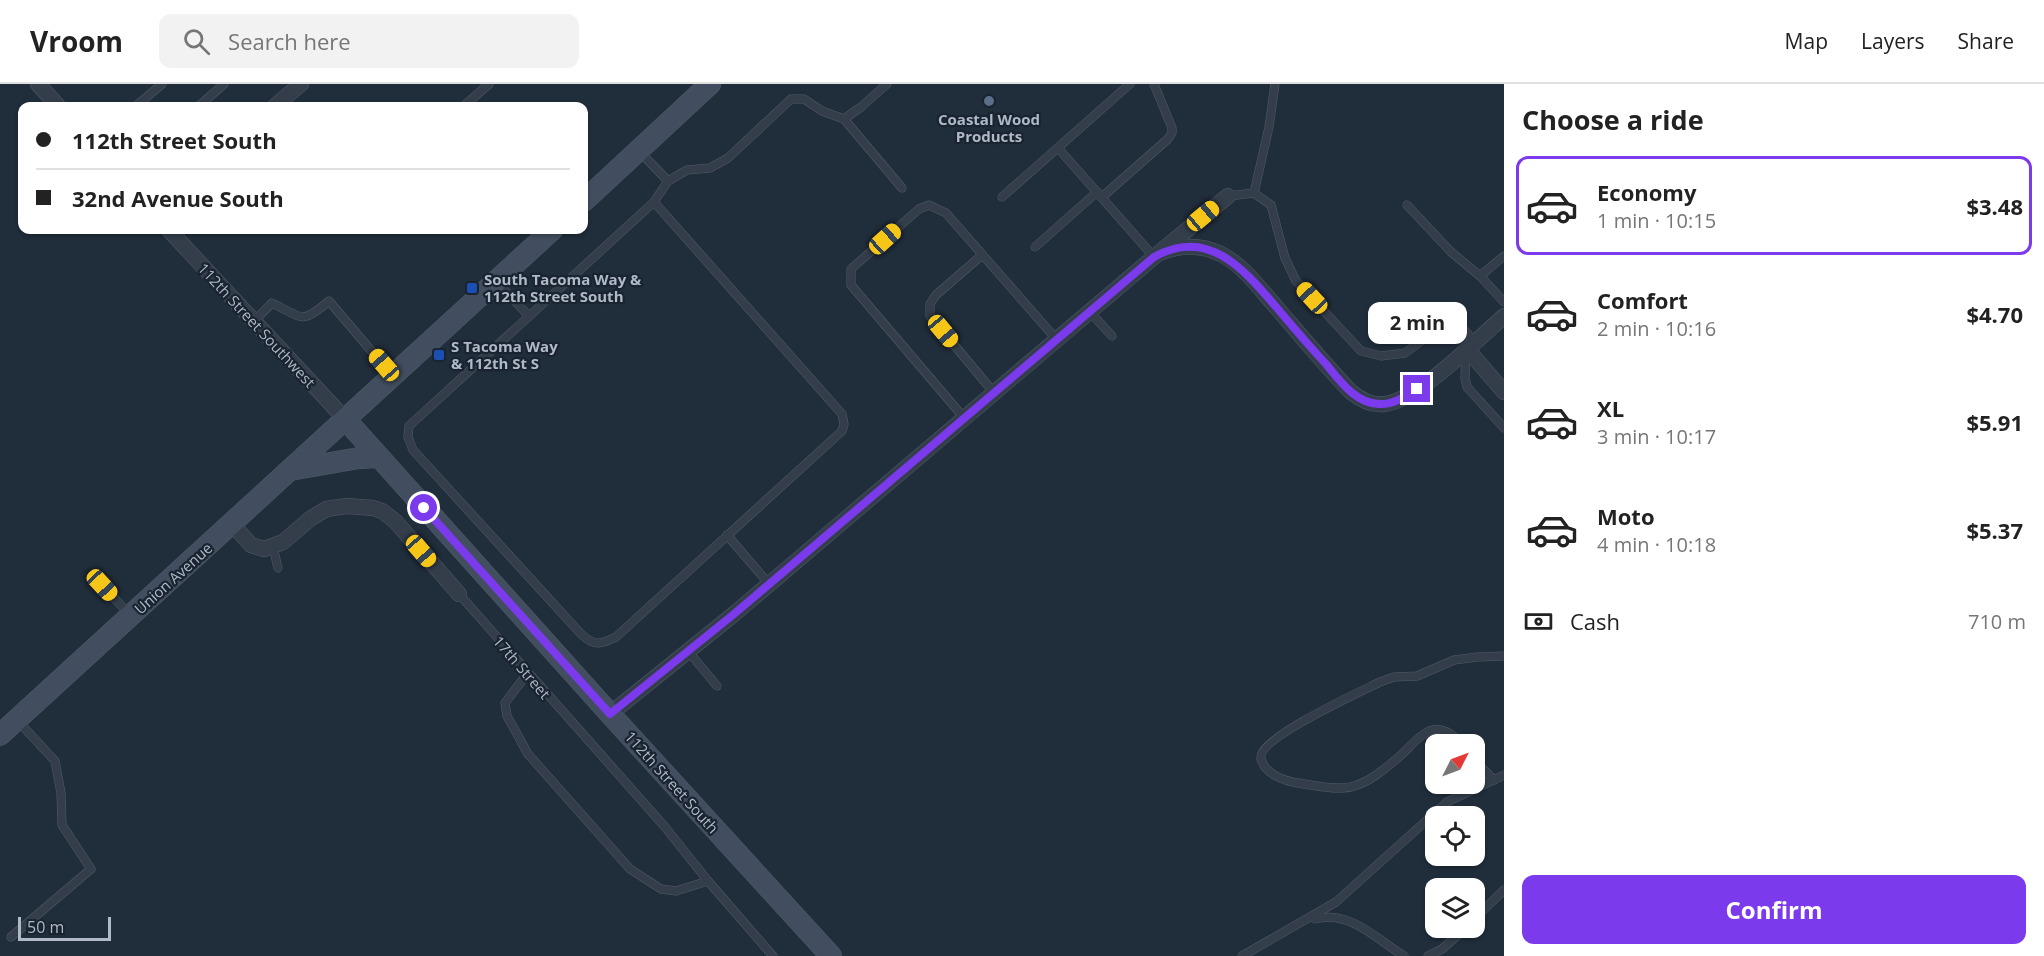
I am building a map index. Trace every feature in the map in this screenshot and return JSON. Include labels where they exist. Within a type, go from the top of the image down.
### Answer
[{"type":"street","points":[[38,84],[54,102]]},
{"type":"street","points":[[280,102],[301,84]]},
{"type":"street","points":[[588,197],[710,84]]},
{"type":"street","points":[[610,714],[769,584],[1228,196]]},
{"type":"street","name":"112th Street Southwest","points":[[173,234],[346,420]]},
{"type":"street","name":"Union Avenue","points":[[0,735],[548,234]]},
{"type":"street","points":[[1154,257],[1173,249],[1192,247],[1213,251],[1227,258],[1252,279],[1351,392],[1369,403],[1383,404],[1395,401],[1417,389],[1504,316]]},
{"type":"street","points":[[1471,345],[1504,392]]},
{"type":"street","name":"112th Street South","points":[[346,420],[831,956]]},
{"type":"street","points":[[289,470],[359,458],[379,457]]},
{"type":"street","name":"17th Street","points":[[273,547],[322,511],[347,506],[373,508],[382,511],[395,522],[459,594]]},
{"type":"street","points":[[232,524],[256,548],[273,547]]},
{"type":"lane","points":[[141,102],[162,84]]},
{"type":"lane","points":[[204,102],[224,84]]},
{"type":"lane","points":[[469,102],[489,84]]},
{"type":"lane","points":[[844,119],[887,84]]},
{"type":"lane","points":[[1002,197],[1130,84]]},
{"type":"lane","points":[[1035,247],[1168,140],[1172,128],[1154,84]]},
{"type":"lane","points":[[1254,193],[1269,127],[1275,84]]},
{"type":"lane","points":[[654,202],[842,414],[844,424],[842,432],[616,637],[602,644],[591,643],[413,450],[408,437],[409,426],[654,202],[668,182],[687,170],[710,168],[728,158],[791,99],[804,99],[822,111],[844,119],[902,188]]},
{"type":"lane","points":[[1058,148],[1154,257]]},
{"type":"lane","points":[[638,150],[668,182]]},
{"type":"lane","points":[[1228,196],[1254,193],[1271,205],[1285,258],[1296,281],[1361,351],[1381,356],[1405,353],[1450,319],[1458,323],[1471,345],[1465,378],[1467,387],[1504,428]]},
{"type":"lane","points":[[965,419],[851,285],[852,269],[919,209],[929,205],[946,213],[1058,340]]},
{"type":"lane","points":[[1407,205],[1451,252],[1480,276],[1504,302]]},
{"type":"lane","points":[[982,255],[936,295],[930,304],[930,316],[994,394]]},
{"type":"lane","points":[[1480,276],[1504,256]]},
{"type":"lane","points":[[496,281],[528,315]]},
{"type":"lane","points":[[254,321],[272,303],[301,317],[310,317],[329,301],[393,376]]},
{"type":"lane","points":[[1090,312],[1112,336]]},
{"type":"lane","points":[[727,535],[769,584]]},
{"type":"lane","points":[[273,547],[278,568]]},
{"type":"lane","points":[[102,585],[131,616]]},
{"type":"lane","name":"17th Street","points":[[459,594],[527,674],[665,827],[773,956]]},
{"type":"lane","points":[[688,651],[717,686]]},
{"type":"lane","points":[[1450,734],[1439,730],[1430,731],[1421,736],[1388,767],[1370,779],[1355,786],[1342,788],[1283,780],[1266,768],[1261,761],[1261,754],[1276,738],[1380,681],[1394,677],[1418,676],[1454,660],[1504,656]]},
{"type":"lane","points":[[527,674],[505,703],[507,716],[528,754],[630,869],[661,889],[676,891],[708,881]]},
{"type":"lane","points":[[11,937],[90,869],[62,825],[61,793],[55,761],[17,719]]},
{"type":"lane","points":[[1485,771],[1494,780]]},
{"type":"lane","points":[[1242,956],[1321,913],[1345,896],[1448,802],[1504,775]]},
{"type":"lane","points":[[1485,908],[1504,890]]},
{"type":"lane","points":[[1290,930],[1324,917],[1351,921],[1404,956]]},
{"type":"lane","points":[[1428,956],[1442,949],[1454,938]]},
{"type":"place","name":"Coastal Wood Products","points":[[989,101]]},
{"type":"place","name":"South Tacoma Way & 112th Street South","points":[[472,288]]},
{"type":"place","name":"S Tacoma Way & 112th St S","points":[[439,355]]},
{"type":"route","points":[[424,508],[610,714],[734,614],[1161,253],[1185,247],[1199,248],[1213,251],[1227,258],[1252,279],[1338,378],[1359,398],[1369,403],[1390,403],[1417,389]]}]
